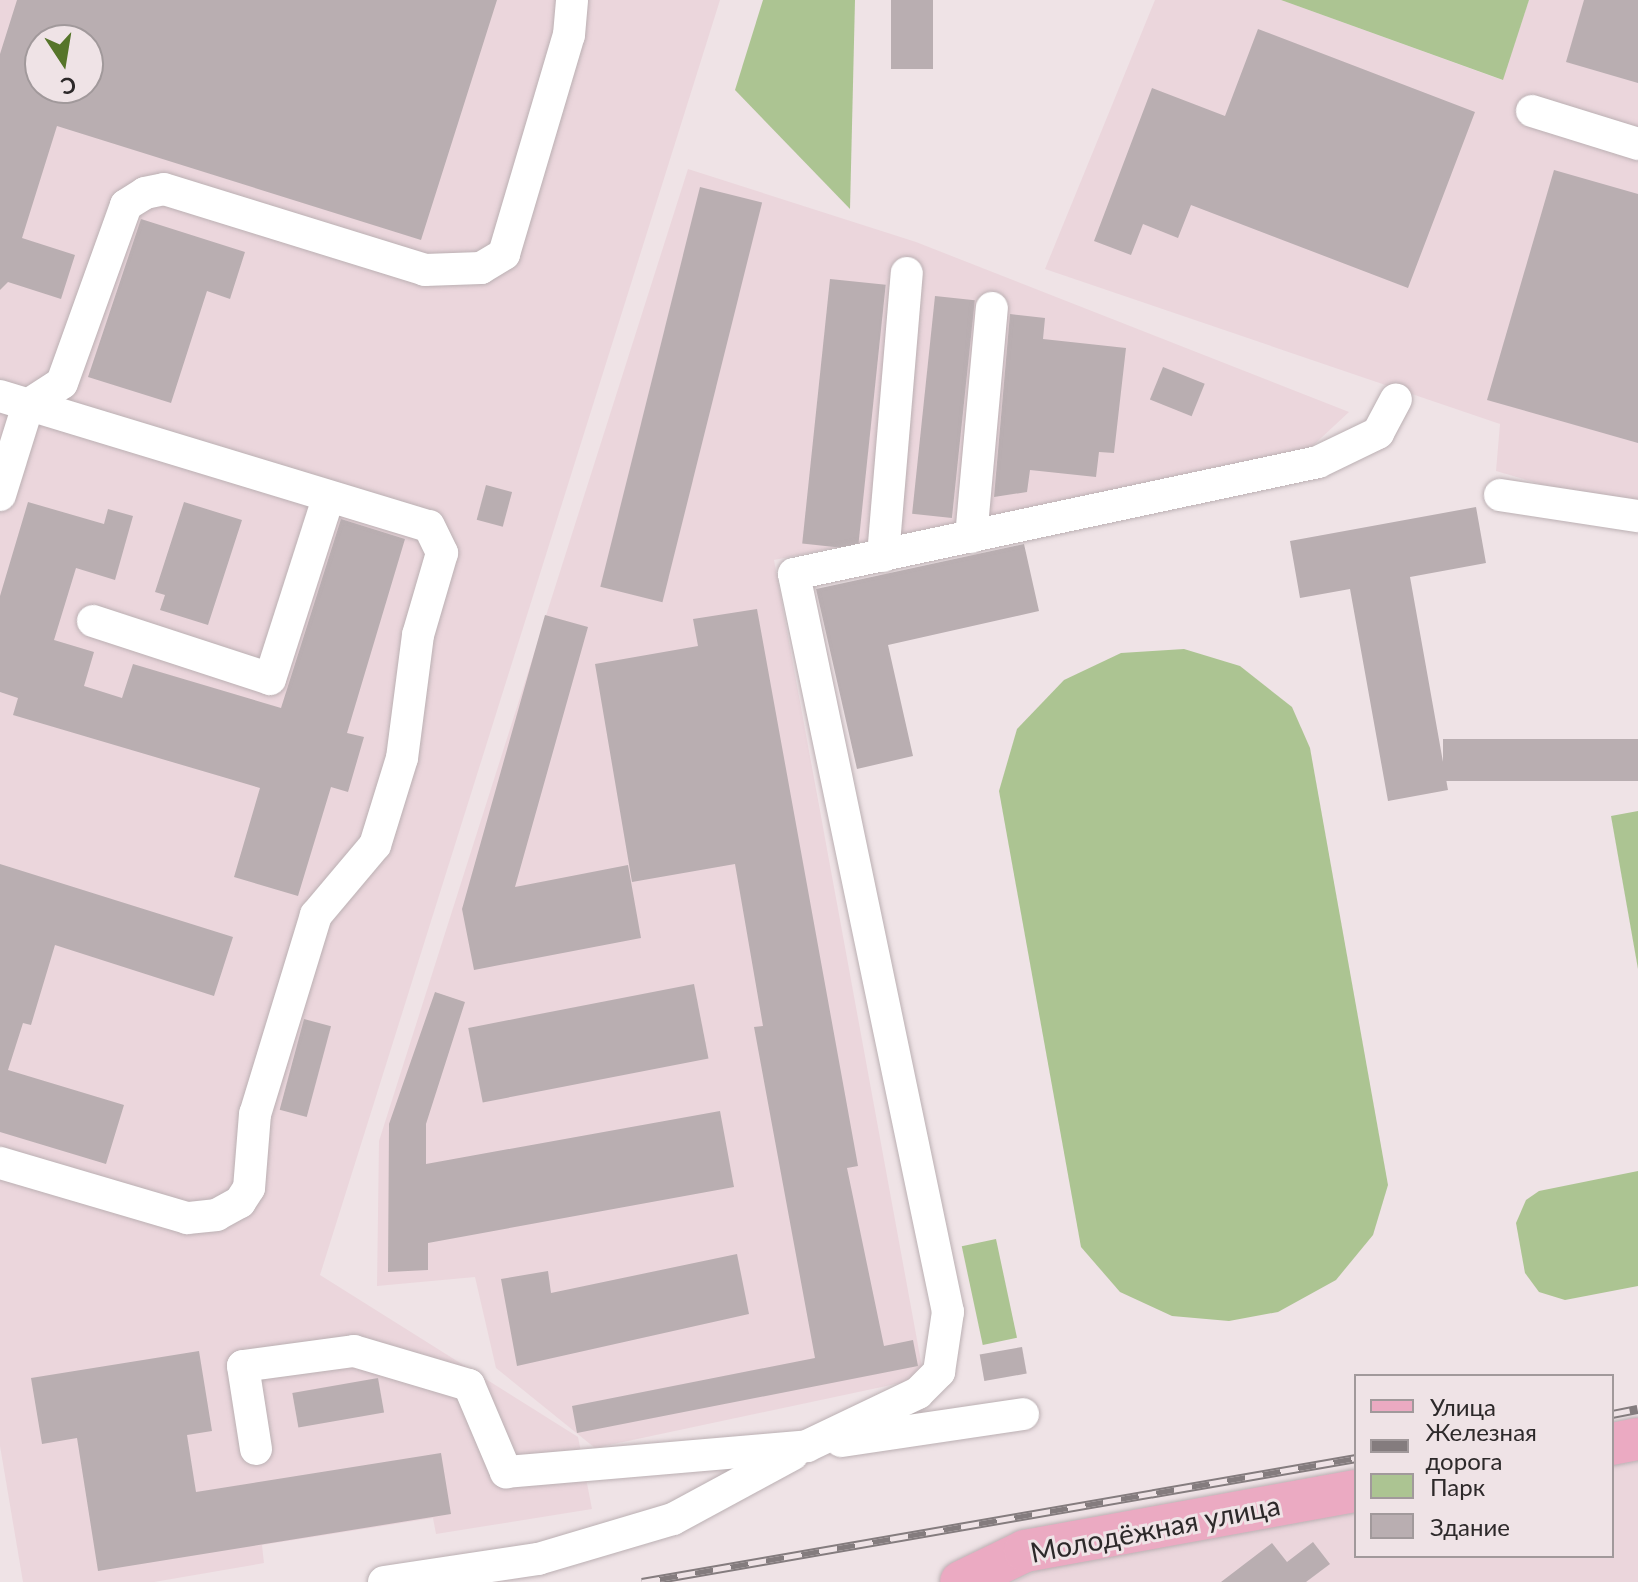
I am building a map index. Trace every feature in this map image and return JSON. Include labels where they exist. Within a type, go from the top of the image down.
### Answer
[{"type":"main road","points":[[1614,1444],[1638,1439]]},
{"type":"main road","name":"Молодёжная улица","points":[[961,1582],[1025,1551],[1354,1491]]},
{"type":"street","points":[[14,401],[67,373],[126,205],[145,193],[164,189],[425,270],[481,268],[504,254],[569,35],[572,0]]},
{"type":"street","points":[[1532,111],[1638,144]]},
{"type":"street","points":[[883,556],[907,273]]},
{"type":"street","points":[[971,537],[992,308]]},
{"type":"street","points":[[384,1582],[538,1559],[673,1519],[807,1446],[918,1393],[939,1372],[948,1345],[948,1312],[794,574],[1318,462],[1378,433],[1396,399]]},
{"type":"street","points":[[0,495],[14,401]]},
{"type":"street","points":[[0,1163],[124,1200],[202,1217],[240,1202],[249,1188],[255,1114],[293,979],[316,915],[375,845],[402,758],[418,635],[442,553],[439,537],[429,526],[14,401]]},
{"type":"street","points":[[1500,495],[1638,516]]},
{"type":"street","points":[[93,621],[270,679],[328,498]]},
{"type":"street","points":[[256,1449],[243,1366],[354,1351],[469,1385],[506,1472],[807,1446],[1023,1414]]},
{"type":"shaded area","points":[[0,0],[720,0],[320,1275],[578,1437],[592,1509],[436,1534],[433,1518],[262,1545],[264,1563],[154,1582],[23,1582],[0,1446]]},
{"type":"shaded area","points":[[1155,0],[1281,0],[1502,80],[1529,0],[1638,0],[1638,513],[1496,471],[1500,424],[1045,269]]},
{"type":"shaded area","points":[[688,169],[916,242],[1349,412],[1306,452],[774,560],[924,1378],[595,1448],[496,1368],[475,1277],[377,1286],[379,1141]]},
{"type":"shaded area","points":[[1638,1459],[1638,1582],[1014,1582],[1042,1568],[1354,1512],[1354,1558],[1614,1558],[1614,1464]]},
{"type":"green space","points":[[763,0],[855,0],[850,209],[735,90]]},
{"type":"green space","points":[[1281,0],[1529,0],[1503,80]]},
{"type":"green space","points":[[1184,649],[1240,666],[1292,707],[1310,748],[1388,1185],[1373,1235],[1336,1280],[1278,1312],[1229,1321],[1172,1316],[1120,1292],[1081,1247],[999,791],[1017,729],[1064,680],[1121,653]]},
{"type":"green space","points":[[1638,811],[1638,969],[1611,816]]},
{"type":"green space","points":[[1638,1171],[1638,1286],[1565,1300],[1539,1292],[1525,1273],[1516,1223],[1526,1200],[1539,1191]]},
{"type":"green space","points":[[996,1239],[1017,1338],[983,1345],[962,1246]]},
{"type":"building","points":[[17,0],[497,0],[421,240],[57,126],[22,238],[75,255],[61,299],[8,282],[0,290],[0,54]]},
{"type":"building","points":[[891,0],[933,0],[933,69],[891,69]]},
{"type":"building","points":[[1584,0],[1638,0],[1638,83],[1566,62]]},
{"type":"building","points":[[1258,29],[1475,112],[1408,288],[1191,205],[1178,238],[1143,224],[1131,255],[1094,241],[1152,88],[1225,116]]},
{"type":"building","points":[[1554,170],[1638,194],[1638,443],[1487,400]]},
{"type":"building","points":[[700,187],[762,202],[662,602],[600,587]]},
{"type":"building","points":[[141,219],[245,252],[230,299],[207,291],[171,403],[88,377]]},
{"type":"building","points":[[830,279],[886,285],[858,549],[802,544]]},
{"type":"building","points":[[935,296],[975,300],[952,518],[912,514]]},
{"type":"building","points":[[1010,314],[1045,318],[1043,339],[1126,348],[1114,453],[1099,452],[1096,477],[1030,470],[1027,492],[994,497]]},
{"type":"building","points":[[1163,367],[1205,384],[1192,416],[1150,399]]},
{"type":"building","points":[[486,485],[512,492],[503,527],[477,520]]},
{"type":"building","points":[[28,502],[104,524],[108,509],[133,516],[115,580],[76,568],[54,640],[94,652],[84,686],[122,698],[133,664],[281,708],[341,519],[405,539],[347,733],[364,737],[348,792],[331,787],[298,896],[234,877],[260,788],[13,715],[18,698],[0,692],[0,596]]},
{"type":"building","points":[[184,502],[242,520],[208,625],[160,610],[165,595],[155,592]]},
{"type":"building","points":[[1476,507],[1486,563],[1410,577],[1448,790],[1388,801],[1350,589],[1300,598],[1290,541]]},
{"type":"building","points":[[1024,544],[1039,611],[888,645],[913,756],[857,769],[816,589]]},
{"type":"building","points":[[757,609],[858,1166],[847,1168],[884,1346],[913,1340],[918,1366],[577,1433],[572,1406],[815,1358],[754,1027],[763,1026],[735,864],[632,882],[595,664],[698,646],[693,619]]},
{"type":"building","points":[[545,615],[588,627],[515,887],[628,865],[641,938],[474,970],[462,909]]},
{"type":"building","points":[[1443,739],[1638,739],[1638,781],[1443,781]]},
{"type":"building","points":[[0,864],[233,937],[214,996],[55,945],[31,1025],[23,1023],[8,1070],[124,1105],[106,1164],[0,1132]]},
{"type":"building","points":[[694,984],[709,1059],[483,1102],[468,1028]]},
{"type":"building","points":[[435,992],[465,1002],[426,1124],[426,1164],[720,1111],[734,1187],[428,1243],[428,1270],[388,1272],[389,1124]]},
{"type":"building","points":[[304,1019],[331,1026],[307,1117],[280,1110]]},
{"type":"building","points":[[737,1254],[749,1314],[517,1366],[501,1279],[548,1271],[551,1293]]},
{"type":"building","points":[[1022,1347],[1027,1374],[984,1381],[980,1354]]},
{"type":"building","points":[[199,1351],[212,1431],[187,1435],[196,1492],[441,1453],[451,1514],[98,1571],[77,1438],[42,1444],[31,1378]]},
{"type":"building","points":[[378,1378],[384,1412],[298,1428],[292,1393]]},
{"type":"building","points":[[1313,1542],[1330,1564],[1306,1582],[1221,1582],[1272,1543],[1287,1562]]},
{"type":"railway","points":[[1614,1414],[1638,1409]]},
{"type":"railway","points":[[642,1582],[1354,1458]]}]
